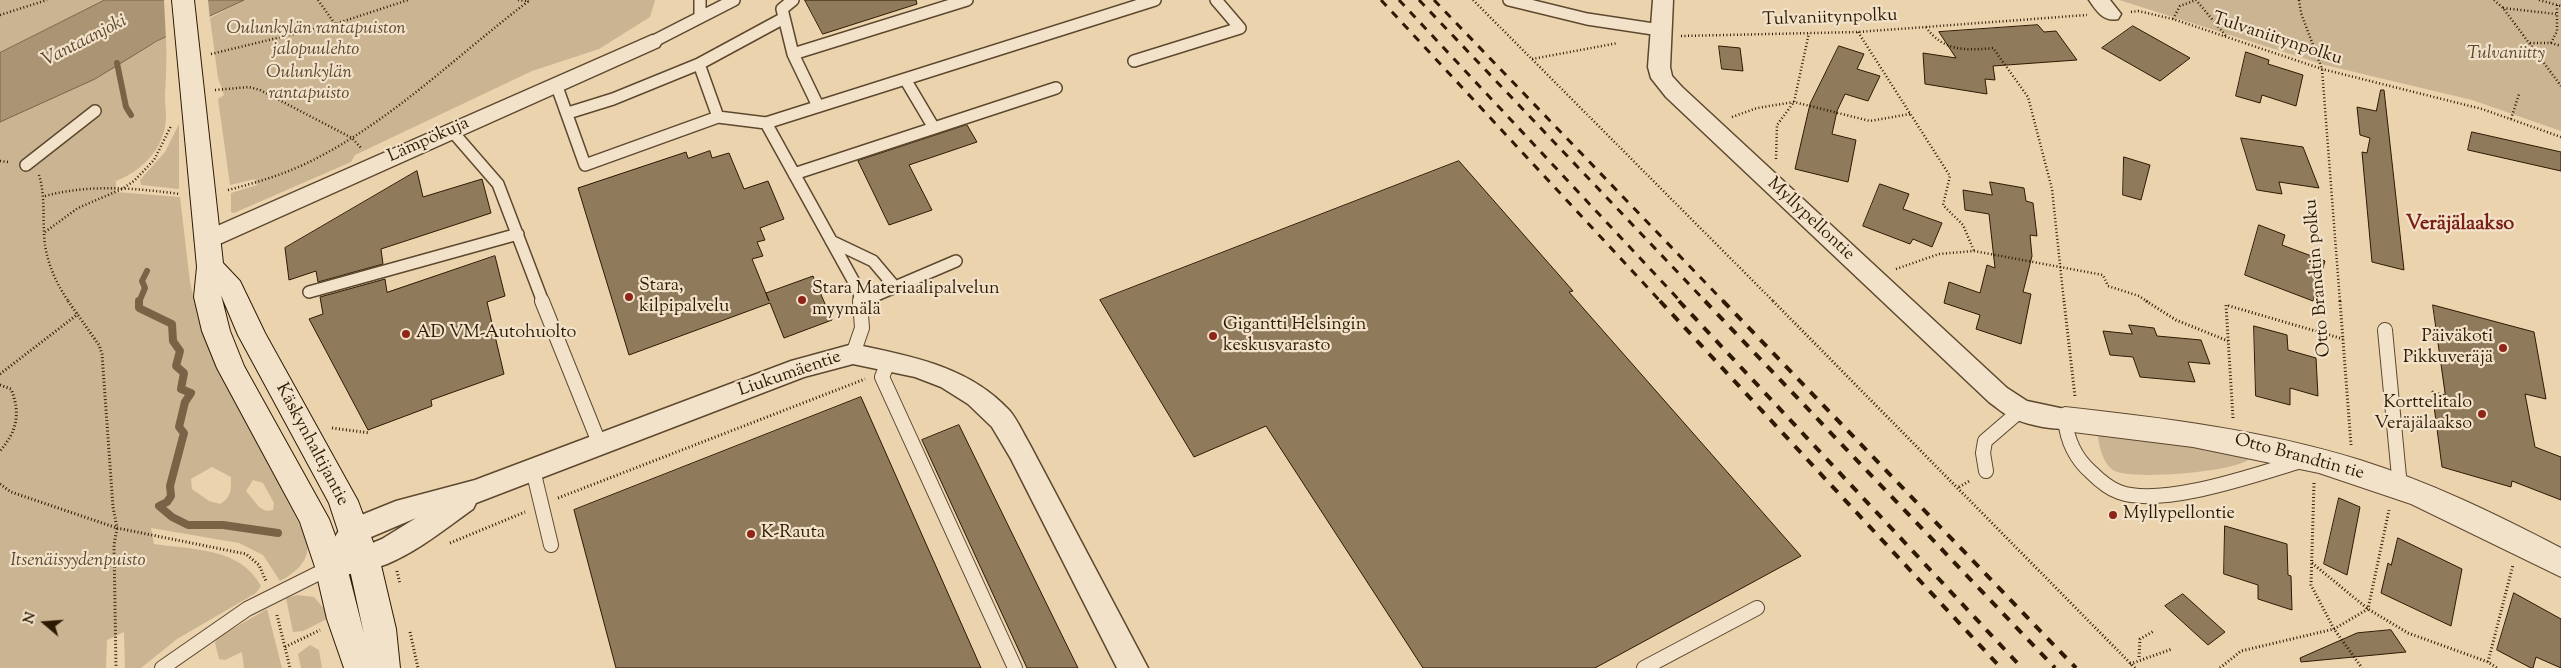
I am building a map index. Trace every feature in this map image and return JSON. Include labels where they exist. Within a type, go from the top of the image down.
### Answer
[{"type":"main road","name":"Käskynhaltijantie","points":[[183,0],[196,51],[208,254],[207,297],[216,331],[231,368],[314,519],[331,567],[343,619],[360,668]]},
{"type":"main road","name":"Käskynhaltijantie","points":[[208,254],[231,288],[252,335],[343,501],[364,561],[380,629],[384,668]]},
{"type":"main road","name":"Otto Brandtin tie","points":[[2070,411],[2195,434],[2312,470],[2354,471],[2395,496],[2500,532],[2561,564]]},
{"type":"street","name":"Myllypellontie","points":[[1663,0],[1659,67],[1662,78],[1674,92],[1985,383],[2010,405],[2021,410]]},
{"type":"street","name":"Lämpökuja","points":[[208,254],[374,165],[652,42]]},
{"type":"street","name":"Liukumäentie","points":[[354,531],[406,509],[477,491],[800,368],[853,354],[888,360],[950,380],[977,397],[1001,419],[1020,451],[1133,668]]},
{"type":"street","name":"Otto Brandtin tie","points":[[2021,410],[2070,411]]},
{"type":"street","name":"Liukumäentie","points":[[331,567],[364,561],[393,548],[477,491]]},
{"type":"street","points":[[331,567],[354,531]]},
{"type":"lane","points":[[700,0],[700,16]]},
{"type":"lane","points":[[652,42],[734,0]]},
{"type":"lane","points":[[793,0],[782,9],[784,18],[794,54],[818,106]]},
{"type":"lane","points":[[794,54],[967,0]]},
{"type":"lane","points":[[556,84],[568,113],[585,165],[718,117],[766,123],[1155,0]]},
{"type":"lane","points":[[1134,61],[1240,28],[1216,0]]},
{"type":"lane","points":[[1509,0],[1660,34]]},
{"type":"lane","points":[[568,113],[613,99],[699,64],[784,18]]},
{"type":"lane","points":[[699,64],[718,117]]},
{"type":"lane","points":[[906,78],[934,128]]},
{"type":"lane","points":[[794,174],[1056,88]]},
{"type":"lane","points":[[26,165],[95,111]]},
{"type":"lane","points":[[766,123],[859,291],[862,328],[853,354]]},
{"type":"lane","points":[[452,131],[498,184],[553,329],[594,424],[600,445]]},
{"type":"lane","points":[[308,292],[371,273],[400,268],[518,234]]},
{"type":"lane","points":[[831,241],[873,261],[895,287]]},
{"type":"lane","points":[[860,302],[956,261]]},
{"type":"lane","points":[[2385,330],[2395,496]]},
{"type":"lane","points":[[888,360],[882,377],[1015,668]]},
{"type":"lane","points":[[1986,471],[1983,453],[1985,441],[2021,410]]},
{"type":"lane","points":[[2070,411],[2071,446],[2083,466],[2109,487],[2133,496],[2149,497],[2312,470]]},
{"type":"lane","points":[[533,470],[551,545]]},
{"type":"lane","points":[[162,668],[240,614],[331,567]]},
{"type":"lane","points":[[1644,668],[1757,608]]},
{"type":"path","points":[[0,15],[47,0]]},
{"type":"path","points":[[318,0],[335,24]]},
{"type":"path","points":[[196,51],[335,24],[408,0]]},
{"type":"path","points":[[518,0],[530,0]]},
{"type":"path","points":[[228,190],[269,178],[315,159],[352,138],[394,108],[530,0]]},
{"type":"path","points":[[1473,0],[1959,487],[2135,668]]},
{"type":"path","points":[[2173,19],[2180,6],[2196,0],[2226,36]]},
{"type":"path","name":"Otto Brandtin polku","points":[[2299,0],[2301,13],[2322,69],[2354,471]]},
{"type":"path","points":[[2494,0],[2503,8],[2561,86]]},
{"type":"path","points":[[2539,0],[2559,6],[2556,14],[2557,31],[2552,43]]},
{"type":"path","name":"Tulvaniitynpolku","points":[[1532,59],[1660,34],[1858,32],[1926,27],[2105,7],[2138,11],[2173,19],[2322,69],[2460,103],[2561,137]]},
{"type":"path","points":[[2503,8],[2556,14]]},
{"type":"path","points":[[1926,27],[1932,39],[1947,47],[1981,50],[1992,48],[2028,97],[2052,189],[2060,267],[2070,411]]},
{"type":"path","points":[[1776,161],[1777,125],[1794,102],[1809,32]]},
{"type":"path","points":[[1858,32],[1950,176],[1944,205],[1964,225],[1974,251]]},
{"type":"path","points":[[2529,43],[2552,43],[2561,46]]},
{"type":"path","points":[[210,91],[249,87],[260,90],[352,138],[374,165]]},
{"type":"path","points":[[2510,119],[2519,94]]},
{"type":"path","points":[[1724,120],[1757,108],[1794,102],[1870,121],[1910,114]]},
{"type":"path","points":[[45,233],[60,219],[88,202],[125,187],[160,154],[166,145],[172,122]]},
{"type":"path","points":[[116,668],[114,545],[117,528],[112,507],[105,368],[99,345],[56,280],[49,263],[45,233],[44,196],[62,190],[90,187],[125,187],[180,194]]},
{"type":"path","points":[[1889,272],[1938,254],[1974,251],[2102,275],[2108,286],[2139,296],[2176,320],[2228,341]]},
{"type":"path","points":[[2233,421],[2226,305],[2343,339]]},
{"type":"path","points":[[0,374],[78,314]]},
{"type":"path","points":[[441,546],[864,379],[888,360]]},
{"type":"path","points":[[0,385],[11,389],[19,406],[16,426],[0,451]]},
{"type":"path","points":[[332,428],[370,433]]},
{"type":"path","points":[[2312,470],[2311,585],[2334,630],[2362,668]]},
{"type":"path","points":[[0,484],[12,492],[117,528],[224,548],[246,554],[259,565],[272,596],[290,668]]},
{"type":"path","points":[[2220,668],[2241,651],[2334,630],[2368,609],[2395,496]]},
{"type":"path","points":[[2488,662],[2514,561]]},
{"type":"path","points":[[2312,563],[2368,609],[2408,633],[2488,662],[2497,668]]},
{"type":"path","points":[[285,647],[327,627]]},
{"type":"path","points":[[2140,657],[2140,639],[2154,631]]},
{"type":"path","points":[[2130,664],[2140,657],[2155,656],[2164,649],[2172,649]]},
{"type":"green space","points":[[0,0],[105,0],[0,53]]},
{"type":"green space","name":"Oulunkylän rantapuisto","points":[[244,0],[655,0],[650,17],[599,49],[532,71],[355,155],[351,162],[234,213],[231,212],[231,193],[257,185],[255,179],[230,185],[218,99],[224,95],[218,78],[210,18]]},
{"type":"green space","name":"Tulvaniitty","points":[[2119,0],[2561,0],[2561,131],[2472,100],[2325,65]]},
{"type":"green space","name":"Itsenäisyydenpuisto","points":[[166,37],[165,129],[157,148],[143,165],[126,177],[116,181],[116,192],[180,197],[190,282],[198,317],[214,359],[306,537],[307,551],[298,569],[280,581],[263,555],[239,543],[151,528],[154,544],[199,550],[228,557],[252,573],[261,586],[256,593],[177,639],[141,668],[125,668],[124,632],[107,640],[106,668],[0,668],[0,122],[95,79],[105,71]],"holes":[[[212,467],[231,477],[229,496],[220,504],[209,501],[192,489],[191,479]],[[253,480],[263,483],[274,503],[273,510],[266,511],[259,507],[246,491]]]},
{"type":"green space","points":[[179,124],[179,189],[141,185],[140,180],[165,152]]},
{"type":"green space","points":[[2100,433],[2180,441],[2248,456],[2249,459],[2240,464],[2224,468],[2182,474],[2139,475],[2123,473],[2113,470],[2104,459],[2098,436]]},
{"type":"green space","points":[[297,595],[314,597],[331,617],[303,631],[293,632],[286,598]]},
{"type":"green space","points":[[267,609],[282,668],[244,668],[242,652],[225,660],[219,659],[215,643],[217,638]]},
{"type":"green space","points":[[310,645],[319,650],[322,668],[301,668],[298,654]]},
{"type":"water","name":"Vantaanjoki","points":[[105,0],[244,0],[157,41],[95,79],[0,122],[0,53]]},
{"type":"pier","points":[[164,0],[208,0],[210,20],[166,40]]},
{"type":"building","points":[[805,0],[916,0],[917,4],[823,34]]},
{"type":"building","points":[[2038,25],[2044,32],[2056,31],[2077,60],[1993,66],[1995,80],[1985,79],[1987,94],[1925,84],[1923,53],[1956,58],[1939,32]]},
{"type":"building","points":[[2133,26],[2190,58],[2160,81],[2102,48]]},
{"type":"building","points":[[1719,46],[1740,48],[1743,71],[1722,69]]},
{"type":"building","points":[[1839,46],[1864,54],[1857,69],[1880,76],[1868,101],[1845,94],[1837,111],[1832,134],[1856,140],[1848,182],[1795,169],[1810,104]]},
{"type":"building","points":[[2246,52],[2269,60],[2268,64],[2303,75],[2296,106],[2262,95],[2260,103],[2236,96]]},
{"type":"building","points":[[2381,90],[2384,90],[2404,270],[2372,262],[2362,152],[2367,153],[2370,138],[2360,135],[2357,107],[2376,111]]},
{"type":"building","points":[[967,125],[977,142],[909,165],[932,210],[889,225],[858,161]]},
{"type":"building","points":[[2472,132],[2561,152],[2561,171],[2468,150]]},
{"type":"building","points":[[2241,138],[2303,147],[2319,188],[2279,182],[2282,194],[2257,190]]},
{"type":"building","points":[[710,151],[712,158],[729,153],[744,189],[768,181],[784,219],[760,228],[765,240],[757,242],[763,256],[752,259],[769,301],[766,293],[813,276],[832,320],[784,338],[770,303],[629,355],[578,188],[686,152],[688,158]]},
{"type":"building","points":[[2124,157],[2150,165],[2141,200],[2123,195]]},
{"type":"building","points":[[1459,161],[1573,291],[1569,292],[1801,556],[1595,668],[1423,668],[1266,426],[1194,457],[1100,300]]},
{"type":"building","points":[[417,171],[423,197],[482,179],[491,213],[381,249],[383,264],[318,282],[316,271],[289,280],[285,248]]},
{"type":"building","points":[[1990,182],[2024,188],[2026,201],[2033,203],[2037,236],[2030,235],[2032,256],[2023,292],[2031,294],[2021,344],[1976,329],[1980,315],[1944,303],[1949,282],[1980,293],[1987,265],[1995,268],[1989,214],[1965,210],[1963,190],[1992,195]]},
{"type":"building","points":[[1880,184],[1909,194],[1903,209],[1942,223],[1932,247],[1913,239],[1910,244],[1863,226]]},
{"type":"building","points":[[2259,225],[2285,235],[2282,245],[2325,261],[2313,301],[2245,275]]},
{"type":"building","name":"AD VM-Autohuolto","points":[[495,256],[505,296],[487,302],[504,374],[431,400],[432,406],[368,430],[309,319],[323,314],[320,297],[385,279],[387,292]]},
{"type":"building","name":"Korttelitalo Veräjälaakso","points":[[2433,305],[2534,332],[2546,399],[2525,394],[2535,447],[2561,457],[2561,500],[2512,481],[2511,487],[2442,467],[2432,391],[2445,395]]},
{"type":"building","points":[[2129,325],[2154,328],[2157,336],[2201,340],[2210,364],[2188,362],[2195,382],[2140,377],[2133,357],[2110,355],[2103,331],[2132,334]]},
{"type":"building","points":[[2254,326],[2287,335],[2288,350],[2316,358],[2318,396],[2290,388],[2290,405],[2256,396]]},
{"type":"building","name":"K-Rauta","points":[[861,397],[981,668],[616,668],[574,510]]},
{"type":"building","points":[[959,425],[1078,668],[1027,668],[922,440]]},
{"type":"building","points":[[2339,498],[2360,507],[2347,575],[2324,564]]},
{"type":"building","points":[[2225,526],[2287,544],[2288,575],[2291,576],[2292,610],[2258,599],[2258,585],[2224,574]]},
{"type":"building","points":[[2398,538],[2462,569],[2451,626],[2381,593],[2388,563],[2391,565]]},
{"type":"building","points":[[2514,593],[2561,619],[2561,668],[2536,657],[2533,668],[2531,668],[2497,650]]},
{"type":"building","points":[[2183,594],[2225,632],[2208,645],[2165,606]]},
{"type":"building","points":[[2391,630],[2406,652],[2301,662],[2300,658],[2357,633]]},
{"type":"waterway","points":[[117,63],[126,107],[131,115]]},
{"type":"waterway","points":[[139,302],[145,288],[142,281],[147,271]]},
{"type":"waterway","points":[[139,302],[139,308],[172,324],[173,341],[180,351],[176,366],[184,373],[181,389],[191,393],[185,402],[179,427],[184,433],[170,486],[171,496],[167,502],[159,506],[172,517],[188,525],[223,525],[278,533]]},
{"type":"railway","points":[[1381,0],[1661,302]]},
{"type":"railway","points":[[1399,0],[1681,302]]},
{"type":"railway","points":[[1419,0],[1706,302]]},
{"type":"railway","points":[[1434,0],[1724,302]]},
{"type":"railway","points":[[1660,301],[2001,668]]},
{"type":"railway","points":[[1679,301],[2022,668]]},
{"type":"railway","points":[[1705,301],[2055,668]]},
{"type":"railway","points":[[1723,301],[2076,668]]},
{"type":"place","name":"Stara, kilpipalvelu","points":[[629,297]]},
{"type":"place","name":"Stara Materiaalipalvelun myymälä","points":[[802,300]]},
{"type":"place","name":"AD VM-Autohuolto","points":[[406,334]]},
{"type":"place","name":"Gigantti Helsingin keskusvarasto","points":[[1213,336]]},
{"type":"place","name":"Päiväkoti Pikkuveräjä","points":[[2503,348]]},
{"type":"place","name":"Korttelitalo Veräjälaakso","points":[[2482,414]]},
{"type":"place","name":"Myllypellontie","points":[[2113,515]]},
{"type":"place","name":"K-Rauta","points":[[751,534]]},
{"type":"district","name":"Veräjälaakso","points":[[2460,226]]},
{"type":"park label","name":"Oulunkylän rantapuiston jalopuulehto","points":[[316,40]]}]
